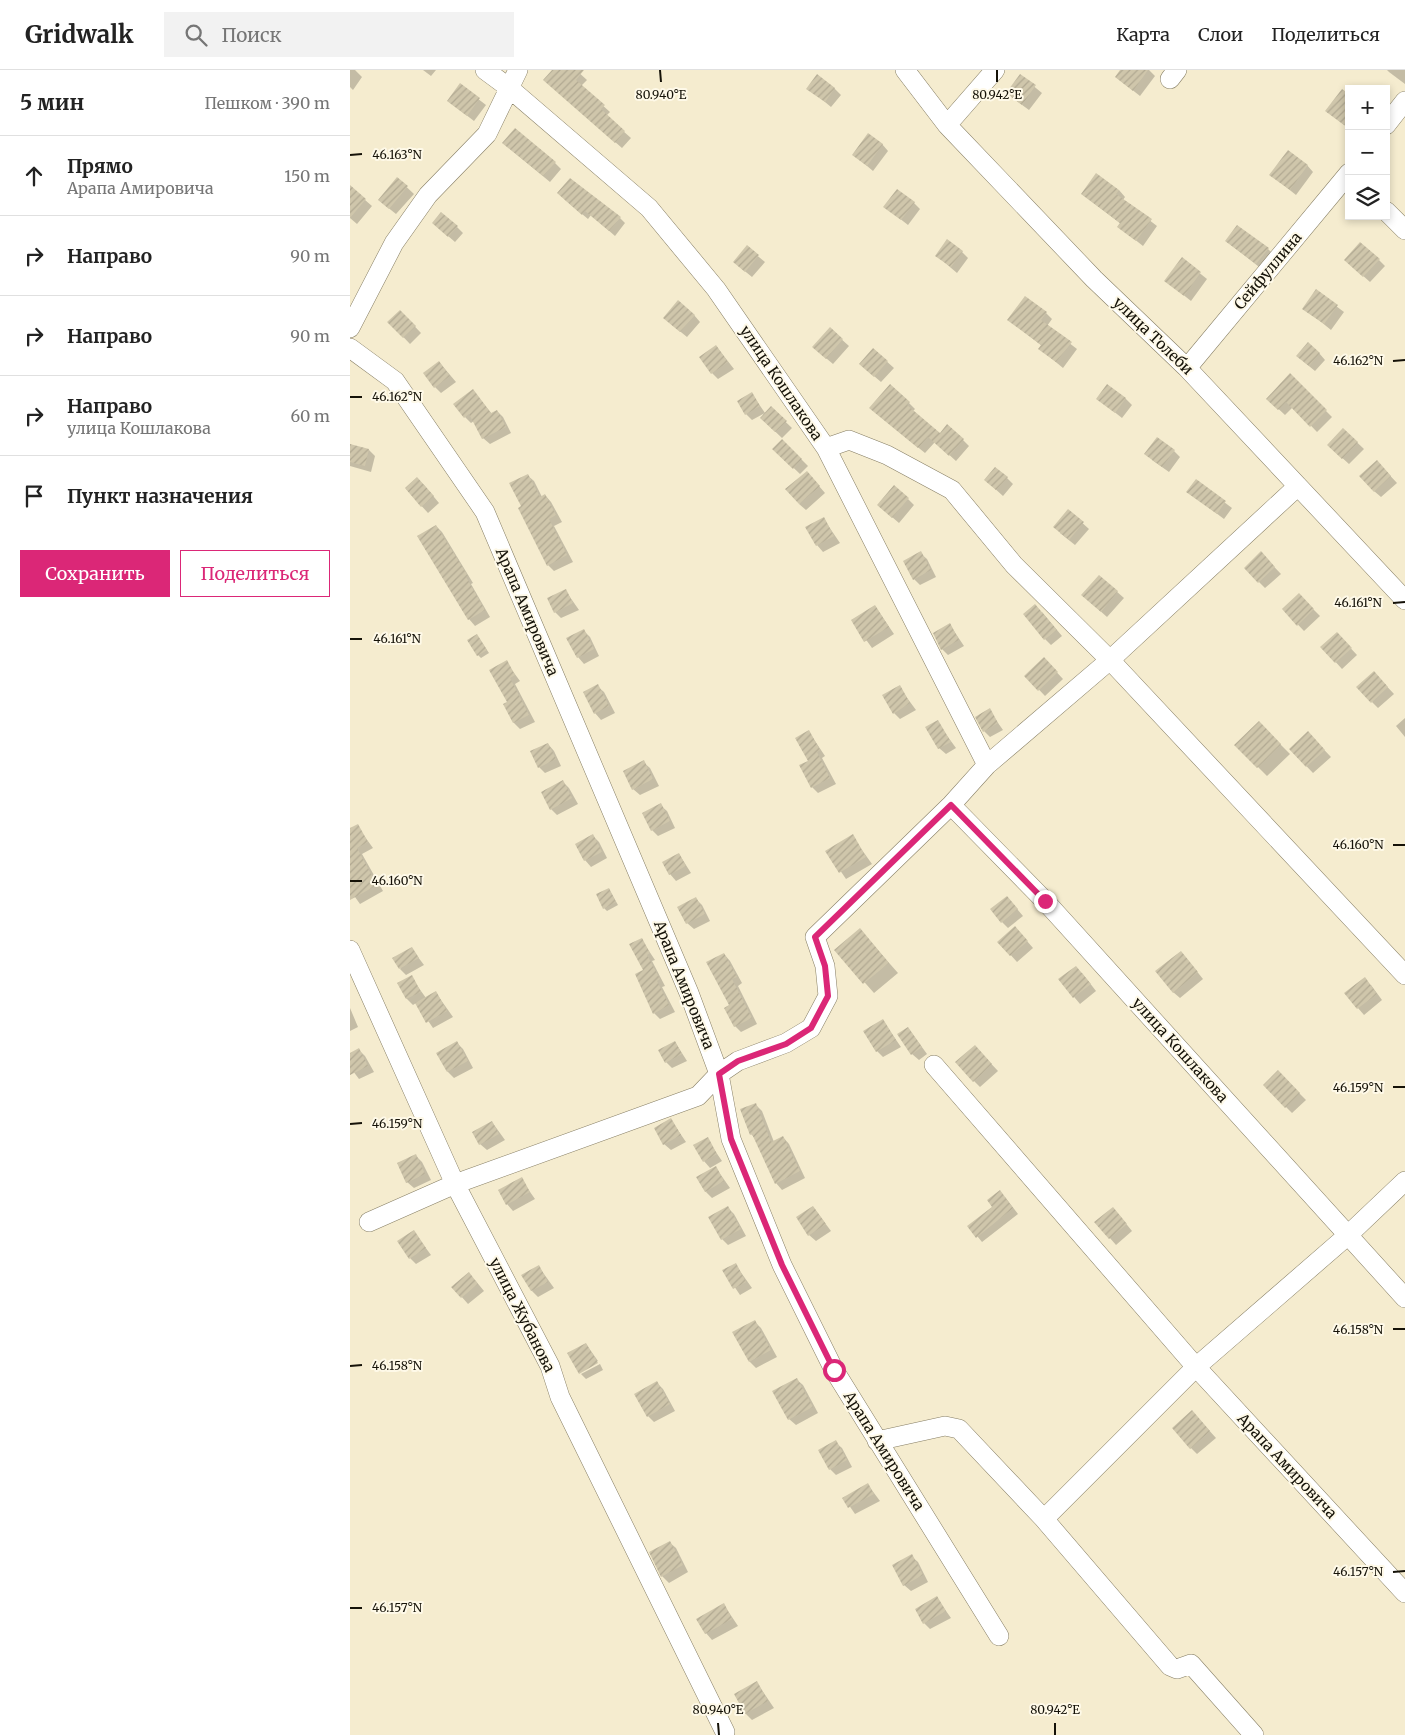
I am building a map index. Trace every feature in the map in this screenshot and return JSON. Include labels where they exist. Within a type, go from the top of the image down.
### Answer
[{"type":"street","name":"улица Кошлакова","points":[[485,70],[508,87],[649,208],[716,289],[826,448],[987,765]]},
{"type":"street","points":[[350,328],[394,243],[428,195],[487,134],[508,87],[518,70]]},
{"type":"street","name":"улица Толеби","points":[[905,70],[947,125],[1094,279],[1187,368],[1405,600]]},
{"type":"street","points":[[947,125],[995,70]]},
{"type":"street","points":[[1390,120],[1405,101]]},
{"type":"street","name":"Сейфуллина","points":[[1187,368],[1347,175]]},
{"type":"street","points":[[1390,216],[1405,230]]},
{"type":"street","name":"Арапа Амировича","points":[[350,348],[395,381],[485,512],[689,993],[719,1074],[731,1139],[782,1265],[834,1370],[999,1636]]},
{"type":"street","points":[[826,448],[849,440],[887,455],[952,490],[1014,565],[1110,660],[1405,975]]},
{"type":"street","points":[[369,1222],[455,1184],[698,1096],[719,1074],[738,1061],[786,1044],[811,1028],[828,996],[825,966],[815,937],[951,805],[987,765],[1110,660],[1298,486]]},
{"type":"street","name":"улица Кошлакова","points":[[951,805],[1045,901],[1405,1298]]},
{"type":"street","name":"улица Жубанова","points":[[350,950],[455,1184],[550,1366],[560,1397],[725,1732]]},
{"type":"street","name":"Арапа Амировича","points":[[934,1065],[1196,1367],[1405,1593]]},
{"type":"street","points":[[1044,1518],[1196,1367],[1347,1236],[1405,1181]]},
{"type":"street","points":[[877,1441],[945,1426],[959,1428],[1044,1518],[1170,1666],[1177,1669],[1191,1664],[1254,1735]]},
{"type":"building","points":[[552,70],[584,70],[576,80],[605,105],[601,109],[625,131],[615,143],[543,80]]},
{"type":"building","points":[[1120,70],[1148,70],[1133,91],[1115,77]]},
{"type":"building","points":[[817,74],[835,88],[825,102],[806,89]]},
{"type":"building","points":[[1020,74],[1036,85],[1022,105],[1006,93]]},
{"type":"building","points":[[460,83],[480,98],[467,116],[447,101]]},
{"type":"building","points":[[1342,89],[1345,91],[1344,125],[1325,111]]},
{"type":"building","points":[[515,128],[556,162],[543,176],[502,143]]},
{"type":"building","points":[[868,133],[883,144],[867,166],[852,155]]},
{"type":"building","points":[[1288,150],[1308,165],[1290,190],[1269,175]]},
{"type":"building","points":[[1096,173],[1119,190],[1116,194],[1152,219],[1136,241],[1117,227],[1120,223],[1081,194]]},
{"type":"building","points":[[397,177],[408,186],[389,209],[378,200]]},
{"type":"building","points":[[570,178],[621,217],[609,231],[585,211],[582,215],[557,193]]},
{"type":"building","points":[[350,185],[366,199],[350,218]]},
{"type":"building","points":[[897,189],[915,202],[901,220],[883,207]]},
{"type":"building","points":[[441,212],[458,226],[448,237],[432,223]]},
{"type":"building","points":[[1237,225],[1269,248],[1256,264],[1225,241]]},
{"type":"building","points":[[947,239],[963,251],[951,267],[935,256]]},
{"type":"building","points":[[1360,242],[1380,259],[1363,277],[1344,260]]},
{"type":"building","points":[[747,245],[759,255],[745,272],[733,262]]},
{"type":"building","points":[[1182,257],[1201,272],[1184,296],[1164,281]]},
{"type":"building","points":[[1316,289],[1338,305],[1324,324],[1302,309]]},
{"type":"building","points":[[1025,296],[1047,312],[1041,320],[1072,342],[1056,362],[1038,349],[1041,345],[1007,320]]},
{"type":"building","points":[[678,300],[695,315],[680,332],[663,318]]},
{"type":"building","points":[[400,310],[416,326],[403,338],[387,322]]},
{"type":"building","points":[[830,327],[843,339],[826,359],[812,347]]},
{"type":"building","points":[[1308,342],[1320,353],[1309,366],[1296,356]]},
{"type":"building","points":[[716,345],[728,362],[711,374],[699,357]]},
{"type":"building","points":[[873,348],[888,361],[874,377],[859,364]]},
{"type":"building","points":[[439,361],[450,376],[434,388],[423,373]]},
{"type":"building","points":[[1290,373],[1327,410],[1310,427],[1286,402],[1278,410],[1266,399]]},
{"type":"building","points":[[890,384],[910,402],[907,405],[940,433],[947,424],[964,439],[949,456],[928,437],[918,448],[869,408]]},
{"type":"building","points":[[1107,384],[1126,398],[1115,413],[1096,399]]},
{"type":"building","points":[[473,389],[491,413],[497,410],[506,427],[482,439],[469,414],[464,418],[453,404]]},
{"type":"building","points":[[752,392],[760,406],[745,415],[737,401]]},
{"type":"building","points":[[771,406],[787,421],[775,432],[760,418]]},
{"type":"building","points":[[1343,428],[1358,442],[1342,459],[1327,445]]},
{"type":"building","points":[[1157,437],[1175,450],[1162,467],[1144,454]]},
{"type":"building","points":[[782,439],[802,459],[793,469],[772,449]]},
{"type":"building","points":[[350,444],[369,449],[365,466],[350,462]]},
{"type":"building","points":[[1377,460],[1391,476],[1374,492],[1359,476]]},
{"type":"building","points":[[995,467],[1008,477],[996,490],[984,480]]},
{"type":"building","points":[[807,471],[820,486],[799,504],[785,489]]},
{"type":"building","points":[[528,474],[540,497],[545,494],[556,515],[549,519],[567,555],[547,566],[518,508],[521,506],[509,483]]},
{"type":"building","points":[[417,477],[434,496],[421,507],[405,488]]},
{"type":"building","points":[[1196,479],[1226,501],[1217,514],[1186,492]]},
{"type":"building","points":[[894,485],[909,498],[892,518],[877,505]]},
{"type":"building","points":[[1068,509],[1084,522],[1069,540],[1053,527]]},
{"type":"building","points":[[824,517],[834,536],[816,546],[805,527]]},
{"type":"building","points":[[436,525],[468,576],[466,577],[485,610],[468,620],[417,536]]},
{"type":"building","points":[[921,551],[931,570],[913,580],[903,561]]},
{"type":"building","points":[[1261,551],[1275,567],[1258,583],[1244,568]]},
{"type":"building","points":[[1099,575],[1118,591],[1101,612],[1081,595]]},
{"type":"building","points":[[566,589],[573,603],[554,613],[547,598]]},
{"type":"building","points":[[1299,593],[1314,609],[1297,626],[1282,609]]},
{"type":"building","points":[[1035,604],[1057,630],[1044,640],[1023,614]]},
{"type":"building","points":[[875,605],[889,627],[864,642],[851,620]]},
{"type":"building","points":[[950,623],[959,640],[941,650],[933,633]]},
{"type":"building","points":[[584,629],[594,649],[577,658],[566,638]]},
{"type":"building","points":[[1337,632],[1352,648],[1335,663],[1320,647]]},
{"type":"building","points":[[477,634],[487,650],[477,656],[467,640]]},
{"type":"building","points":[[1044,657],[1058,672],[1038,691],[1024,676]]},
{"type":"building","points":[[507,660],[515,675],[510,678],[529,715],[513,723],[503,704],[507,702],[489,670]]},
{"type":"building","points":[[1374,671],[1388,687],[1371,703],[1356,687]]},
{"type":"building","points":[[598,684],[609,706],[594,714],[583,692]]},
{"type":"building","points":[[900,685],[910,703],[893,714],[882,695]]},
{"type":"building","points":[[990,708],[998,723],[983,732],[975,717]]},
{"type":"building","points":[[938,720],[951,742],[938,749],[925,727]]},
{"type":"building","points":[[1259,721],[1281,744],[1257,768],[1234,745]]},
{"type":"building","points":[[809,730],[820,750],[817,752],[830,778],[811,788],[799,765],[808,761],[795,738]]},
{"type":"building","points":[[1308,731],[1325,750],[1306,767],[1289,749]]},
{"type":"building","points":[[548,743],[556,759],[538,768],[530,751]]},
{"type":"building","points":[[644,760],[653,779],[632,790],[623,771]]},
{"type":"building","points":[[563,780],[572,798],[550,810],[541,792]]},
{"type":"building","points":[[661,803],[670,821],[651,831],[642,813]]},
{"type":"building","points":[[358,824],[368,842],[357,848],[377,885],[350,900],[350,828]]},
{"type":"building","points":[[593,834],[602,852],[584,861],[575,844]]},
{"type":"building","points":[[853,834],[866,857],[839,873],[825,851]]},
{"type":"building","points":[[679,853],[686,866],[669,875],[662,862]]},
{"type":"building","points":[[609,888],[616,902],[603,909],[596,894]]},
{"type":"building","points":[[1007,896],[1018,909],[1001,923],[990,909]]},
{"type":"building","points":[[696,897],[705,914],[686,924],[677,907]]},
{"type":"building","points":[[1015,926],[1028,941],[1010,956],[997,942]]},
{"type":"building","points":[[860,928],[889,963],[863,984],[834,950]]},
{"type":"building","points":[[642,938],[650,953],[647,955],[660,979],[657,981],[669,1005],[653,1014],[635,974],[643,970],[629,944]]},
{"type":"building","points":[[412,947],[419,958],[399,969],[392,958]]},
{"type":"building","points":[[1181,951],[1198,972],[1173,993],[1155,971]]},
{"type":"building","points":[[724,953],[737,977],[732,979],[752,1018],[734,1027],[724,1008],[729,1005],[706,962]]},
{"type":"building","points":[[1076,966],[1091,984],[1073,998],[1058,979]]},
{"type":"building","points":[[412,975],[421,992],[406,999],[397,983]]},
{"type":"building","points":[[1365,977],[1377,994],[1357,1009],[1344,993]]},
{"type":"building","points":[[436,991],[447,1011],[426,1023],[415,1003]]},
{"type":"building","points":[[883,1019],[896,1040],[876,1052],[863,1031]]},
{"type":"building","points":[[908,1027],[922,1047],[911,1055],[897,1034]]},
{"type":"building","points":[[457,1041],[468,1061],[447,1072],[436,1053]]},
{"type":"building","points":[[675,1041],[682,1054],[665,1063],[658,1050]]},
{"type":"building","points":[[975,1045],[992,1064],[973,1082],[955,1062]]},
{"type":"building","points":[[359,1048],[368,1066],[350,1075],[350,1053]]},
{"type":"building","points":[[1278,1070],[1300,1093],[1285,1108],[1263,1085]]},
{"type":"building","points":[[756,1103],[771,1142],[783,1136],[800,1171],[775,1184],[752,1134],[750,1135],[740,1109]]},
{"type":"building","points":[[671,1118],[681,1135],[663,1145],[654,1128]]},
{"type":"building","points":[[492,1121],[499,1134],[479,1145],[472,1132]]},
{"type":"building","points":[[708,1137],[717,1154],[703,1162],[693,1145]]},
{"type":"building","points":[[416,1154],[425,1174],[406,1183],[397,1163]]},
{"type":"building","points":[[716,1166],[724,1181],[705,1192],[696,1177]]},
{"type":"building","points":[[522,1177],[530,1192],[506,1205],[498,1190]]},
{"type":"building","points":[[1000,1190],[1013,1208],[976,1238],[967,1226],[992,1207],[987,1200]]},
{"type":"building","points":[[728,1206],[741,1229],[721,1240],[708,1217]]},
{"type":"building","points":[[813,1206],[826,1224],[808,1236],[796,1217]]},
{"type":"building","points":[[1113,1207],[1127,1224],[1109,1239],[1094,1222]]},
{"type":"building","points":[[414,1230],[426,1248],[409,1259],[397,1241]]},
{"type":"building","points":[[736,1263],[746,1282],[733,1289],[722,1270]]},
{"type":"building","points":[[539,1265],[548,1282],[531,1291],[521,1275]]},
{"type":"building","points":[[469,1272],[478,1284],[461,1298],[451,1287]]},
{"type":"building","points":[[755,1320],[771,1350],[749,1362],[732,1332]]},
{"type":"building","points":[[586,1343],[598,1363],[579,1374],[567,1353]]},
{"type":"building","points":[[797,1378],[813,1407],[788,1420],[772,1391]]},
{"type":"building","points":[[657,1381],[670,1404],[647,1417],[634,1394]]},
{"type":"building","points":[[1192,1410],[1210,1431],[1190,1449],[1172,1428]]},
{"type":"building","points":[[836,1440],[847,1460],[829,1470],[818,1450]]},
{"type":"building","points":[[868,1483],[874,1494],[848,1508],[842,1498]]},
{"type":"building","points":[[670,1541],[683,1565],[661,1577],[649,1552]]},
{"type":"building","points":[[912,1554],[923,1575],[903,1586],[892,1565]]},
{"type":"building","points":[[937,1596],[946,1611],[923,1624],[915,1609]]},
{"type":"building","points":[[724,1603],[732,1619],[705,1634],[696,1619]]},
{"type":"building","points":[[757,1681],[768,1701],[745,1714],[734,1694]]},
{"type":"route","points":[[834,1370],[782,1265],[731,1139],[719,1074],[738,1061],[786,1044],[811,1028],[828,996],[825,966],[815,937],[951,805],[1045,901]]}]
